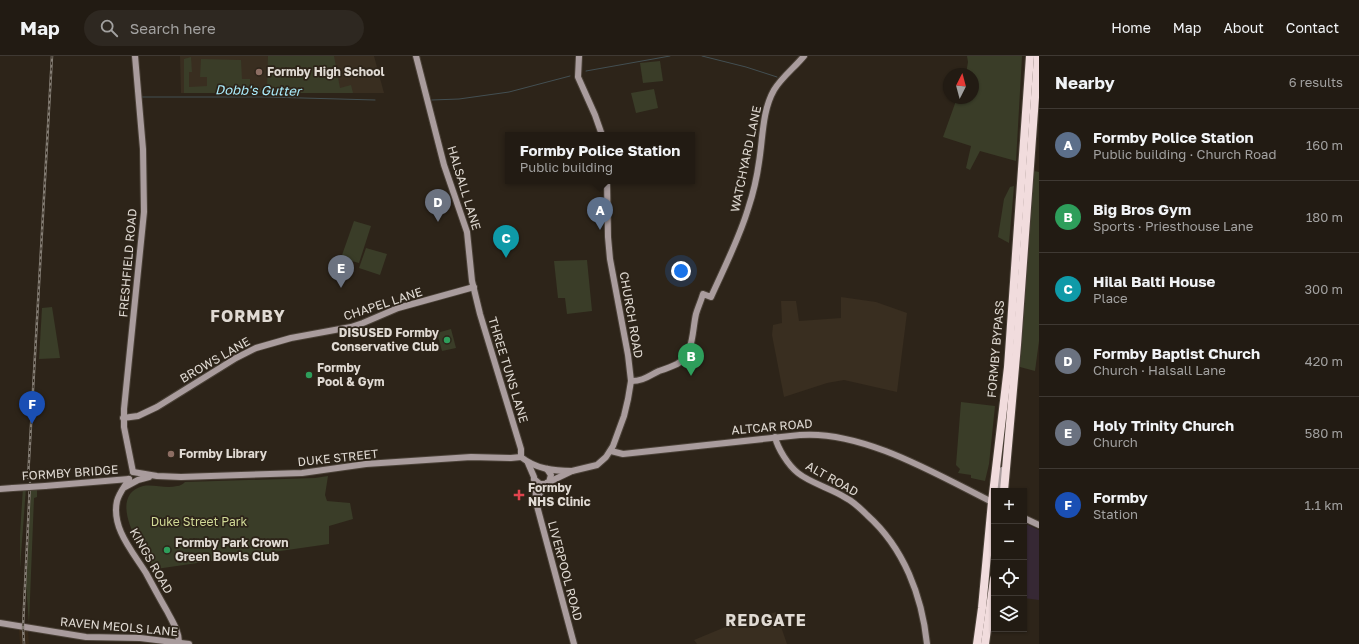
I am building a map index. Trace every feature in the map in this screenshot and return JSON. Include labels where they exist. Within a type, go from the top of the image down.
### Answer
[{"type":"highway","name":"FORMBY BYPASS","points":[[994,488],[1008,367],[1030,56]]},
{"type":"highway","name":"FORMBY BYPASS","points":[[1004,488],[1017,345],[1038,56]]},
{"type":"highway","name":"FORMBY BYPASS","points":[[985,644],[992,524]]},
{"type":"highway","name":"FORMBY BYPASS","points":[[977,644],[990,579]]},
{"type":"street","name":"FRESHFIELD ROAD","points":[[133,478],[123,418],[144,212],[143,149],[135,56]]},
{"type":"street","name":"HALSALL LANE","points":[[416,56],[444,165],[467,232],[473,284]]},
{"type":"street","points":[[579,56],[578,77],[601,132]]},
{"type":"street","name":"WATCHYARD LANE","points":[[631,381],[646,379],[677,364],[684,358],[692,340],[696,314],[703,294],[711,297],[749,209],[759,162],[763,130],[773,91],[780,81],[804,56]]},
{"type":"street","name":"CHURCH ROAD","points":[[607,184],[610,259],[628,354],[631,381],[624,416],[611,451]]},
{"type":"street","name":"CHAPEL LANE","points":[[322,333],[357,325],[398,308],[473,284]]},
{"type":"street","name":"THREE TUNS LANE","points":[[473,284],[481,320],[520,449],[521,457]]},
{"type":"street","name":"BROWS LANE","points":[[123,418],[138,416],[157,407],[236,358],[256,348],[291,338],[322,333]]},
{"type":"street","points":[[999,488],[1005,444],[1009,429]]},
{"type":"street","name":"ALTCAR ROAD","points":[[611,451],[623,454],[813,434],[847,438],[903,458],[991,501]]},
{"type":"street","name":"ALT ROAD","points":[[775,437],[777,445],[782,453],[798,473],[847,498],[874,521],[887,535],[901,557],[916,591],[926,630],[927,644]]},
{"type":"street","points":[[528,463],[534,478],[540,484],[548,483],[572,471],[596,465],[611,451]]},
{"type":"street","points":[[521,457],[528,463],[544,468],[572,471]]},
{"type":"street","name":"DUKE STREET","points":[[133,478],[157,476],[302,473],[366,464],[471,458],[521,457]]},
{"type":"street","points":[[534,478],[535,472],[544,468]]},
{"type":"street","points":[[537,503],[540,493],[548,483],[551,475],[544,468]]},
{"type":"street","name":"FORMBY BRIDGE","points":[[0,489],[133,478]]},
{"type":"street","name":"KINGS ROAD","points":[[133,478],[119,495],[116,506],[120,529],[169,615],[178,633],[180,642]]},
{"type":"street","name":"LIVERPOOL ROAD","points":[[534,478],[537,503],[546,541],[574,644]]},
{"type":"street","points":[[979,495],[984,495],[989,492],[994,483]]},
{"type":"street","points":[[1027,519],[1039,525]]},
{"type":"street","points":[[990,579],[991,555]]},
{"type":"street","name":"RAVEN MEOLS LANE","points":[[0,624],[67,635],[86,637],[140,638],[189,644]]},
{"type":"shaded area","name":"Formby High School","points":[[180,56],[374,56],[384,93],[181,93]]},
{"type":"shaded area","points":[[841,297],[876,302],[907,313],[897,392],[844,380],[827,383],[784,397],[772,335],[773,325],[782,323],[781,301],[796,301],[799,321],[841,318]]},
{"type":"shaded area","points":[[1027,524],[1039,530],[1039,600],[1027,598]]},
{"type":"shaded area","points":[[776,612],[787,644],[697,644],[694,640],[747,618],[747,620]]},
{"type":"shaded area","points":[[19,629],[28,631],[29,644],[20,644]]},
{"type":"green space","name":"Formby High School","points":[[268,56],[334,56],[340,88],[351,85],[353,93],[184,93],[184,59],[191,57],[192,72],[189,72],[189,87],[207,86],[207,77],[200,77],[201,59],[241,60],[242,79],[250,79],[250,88],[267,89]]},
{"type":"green space","points":[[967,56],[1022,56],[1016,161],[980,151],[970,170],[966,168],[971,146],[943,137],[955,104],[979,104],[979,68],[967,68]]},
{"type":"green space","points":[[660,61],[663,81],[643,83],[640,63]]},
{"type":"green space","points":[[654,89],[658,108],[636,113],[631,93]]},
{"type":"green space","points":[[1034,171],[1039,172],[1039,341],[1035,371],[1020,367]]},
{"type":"green space","points":[[1014,186],[1009,243],[998,237],[1004,199],[1010,187]]},
{"type":"green space","points":[[354,221],[371,226],[359,263],[341,258]]},
{"type":"green space","points":[[366,248],[387,254],[380,275],[359,268]]},
{"type":"green space","points":[[587,260],[592,311],[567,314],[565,298],[558,298],[554,261]]},
{"type":"green space","points":[[52,307],[60,358],[39,359],[42,308]]},
{"type":"green space","name":"DISUSED Formby Conservative Club","points":[[451,329],[456,348],[442,351],[437,333]]},
{"type":"green space","points":[[961,402],[995,406],[989,464],[985,481],[971,478],[971,475],[958,473],[960,469],[956,465]]},
{"type":"green space","name":"Duke Street Park","points":[[328,476],[325,495],[327,501],[350,503],[353,519],[329,526],[329,544],[156,569],[136,538],[130,525],[127,512],[127,501],[132,492],[143,486],[173,487],[185,482],[315,478]]},
{"type":"green space","points":[[37,486],[37,497],[34,498],[29,624],[26,584],[31,487]]},
{"type":"green space","points":[[23,487],[26,487],[20,569],[20,535]]},
{"type":"waterway","name":"Dobb's Gutter","points":[[586,71],[670,56]]},
{"type":"waterway","name":"Dobb's Gutter","points":[[702,56],[746,67],[777,77]]},
{"type":"waterway","name":"Dobb's Gutter","points":[[432,100],[459,99],[509,92],[570,76]]},
{"type":"waterway","name":"Dobb's Gutter","points":[[142,97],[266,97],[375,100]]},
{"type":"railway","points":[[28,478],[52,56]]},
{"type":"railway","points":[[24,644],[23,627],[30,483]]},
{"type":"place","name":"Formby High School","points":[[259,72]]},
{"type":"place","name":"Formby Baptist Church","points":[[438,222]]},
{"type":"place","name":"Formby Police Station","points":[[600,230]]},
{"type":"place","name":"Hilal Balti House","points":[[506,258]]},
{"type":"place","name":"Holy Trinity Church","points":[[341,288]]},
{"type":"place","name":"DISUSED Formby Conservative Club","points":[[447,340]]},
{"type":"place","name":"Formby Pool & Gym","points":[[309,375]]},
{"type":"place","name":"Big Bros Gym","points":[[691,376]]},
{"type":"place","name":"Formby","points":[[32,424]]},
{"type":"place","name":"Formby Library","points":[[171,454]]},
{"type":"place","name":"Formby NHS Clinic","points":[[519,495]]},
{"type":"place","name":"Formby Park Crown Green Bowls Club","points":[[167,550]]},
{"type":"district","name":"FORMBY","points":[[248,316]]},
{"type":"district","name":"REDGATE","points":[[766,620]]}]
